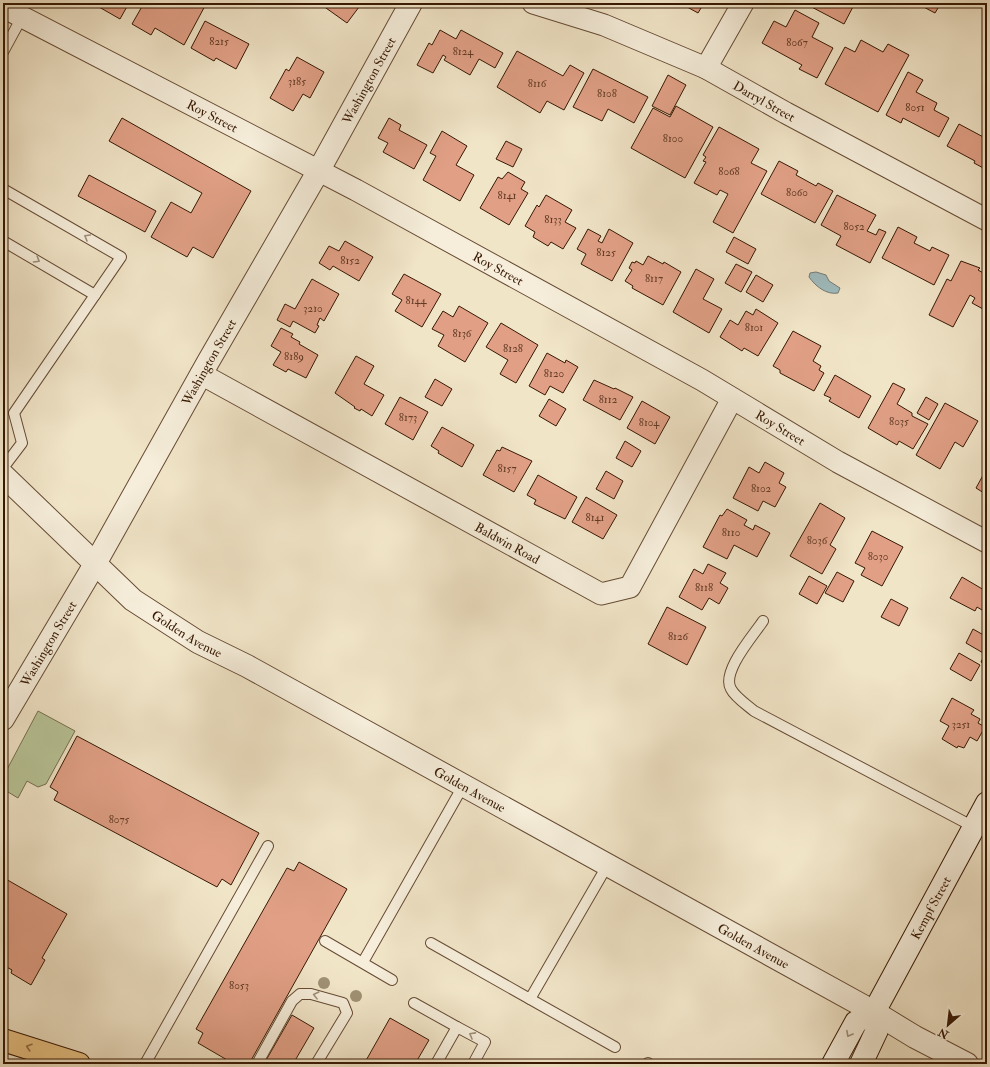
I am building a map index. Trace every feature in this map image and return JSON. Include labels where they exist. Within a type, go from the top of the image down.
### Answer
[{"type":"main road","points":[[3,1040],[79,1064]]},
{"type":"street","name":"Washington Street","points":[[3,719],[95,564],[201,374],[319,170],[411,3]]},
{"type":"street","name":"Darryl Street","points":[[533,3],[604,25],[706,68],[987,220]]},
{"type":"street","points":[[706,68],[743,3]]},
{"type":"street","name":"Roy Street","points":[[3,7],[319,170],[732,399],[838,462],[987,542]]},
{"type":"street","name":"Baldwin Road","points":[[201,374],[601,594],[630,587],[732,399]]},
{"type":"street","name":"Golden Avenue","points":[[3,475],[134,600],[198,642],[247,666],[874,1012],[915,1037],[967,1064]]},
{"type":"street","name":"Kempf Street","points":[[874,1012],[987,803]]},
{"type":"street","points":[[833,1064],[856,1022],[874,1012],[877,1030],[861,1064]]},
{"type":"lane","points":[[3,52],[22,17]]},
{"type":"lane","points":[[3,189],[121,257],[14,413],[22,443],[3,468]]},
{"type":"lane","points":[[3,241],[95,295]]},
{"type":"lane","points":[[763,621],[732,667],[728,678],[731,690],[739,698],[754,711],[974,827]]},
{"type":"lane","points":[[363,962],[463,786]]},
{"type":"lane","points":[[145,1064],[268,846]]},
{"type":"lane","points":[[530,999],[607,866]]},
{"type":"lane","points":[[325,942],[363,962],[392,980]]},
{"type":"lane","points":[[431,943],[614,1047]]},
{"type":"lane","points":[[257,1064],[292,1001],[300,994],[311,994],[343,1003],[347,1013],[316,1064]]},
{"type":"lane","points":[[414,1003],[485,1042],[473,1064]]},
{"type":"lane","points":[[436,1064],[457,1027]]},
{"type":"green space","points":[[38,711],[75,731],[46,784],[38,787],[27,781],[18,798],[3,789],[3,777]]},
{"type":"water","points":[[816,272],[826,275],[829,281],[840,288],[838,293],[830,293],[822,290],[815,284],[809,277],[810,273]]},
{"type":"building","points":[[92,3],[129,3],[120,19]]},
{"type":"building","points":[[144,3],[206,4],[184,45],[155,28],[151,35],[132,24]]},
{"type":"building","points":[[319,3],[362,3],[347,23]]},
{"type":"building","points":[[680,3],[704,3],[698,13]]},
{"type":"building","points":[[804,3],[855,3],[844,24]]},
{"type":"building","points":[[916,3],[941,3],[935,13]]},
{"type":"building","points":[[795,10],[819,23],[812,37],[833,48],[817,78],[799,69],[802,65],[762,43],[774,21],[786,27]]},
{"type":"building","points":[[205,21],[249,44],[236,69],[216,58],[214,61],[191,48]]},
{"type":"building","points":[[440,30],[456,39],[461,30],[503,53],[495,68],[479,59],[470,75],[444,60],[446,57],[443,55],[433,73],[417,65],[429,43],[432,45]]},
{"type":"building","points":[[861,40],[883,52],[888,44],[909,55],[878,112],[825,84],[845,47],[855,52]]},
{"type":"building","points":[[517,51],[563,76],[570,65],[584,73],[564,110],[547,101],[540,113],[497,87]]},
{"type":"building","points":[[297,57],[324,72],[310,98],[303,94],[293,111],[270,98],[286,69],[289,71]]},
{"type":"building","points":[[593,69],[648,97],[634,123],[608,109],[602,121],[573,107]]},
{"type":"building","points":[[908,72],[923,80],[916,92],[937,103],[934,110],[949,118],[939,137],[903,118],[901,123],[886,115]]},
{"type":"building","points":[[668,75],[686,85],[670,115],[652,106]]},
{"type":"building","points":[[676,106],[713,127],[685,178],[631,148],[653,108],[670,117]]},
{"type":"building","points":[[122,118],[251,191],[213,258],[193,247],[187,257],[151,237],[171,202],[191,213],[202,193],[109,141]]},
{"type":"building","points":[[389,118],[401,125],[399,130],[427,145],[414,169],[383,152],[388,143],[378,138]]},
{"type":"building","points":[[959,124],[987,139],[987,170],[974,163],[975,161],[947,146]]},
{"type":"building","points":[[719,127],[759,149],[751,163],[767,171],[733,233],[713,222],[728,194],[720,190],[717,195],[694,183],[706,162],[703,161],[706,157],[703,155]]},
{"type":"building","points":[[442,131],[467,146],[456,165],[474,175],[460,201],[423,180],[436,156],[430,153]]},
{"type":"building","points":[[506,141],[522,149],[513,167],[496,159]]},
{"type":"building","points":[[779,161],[798,171],[796,175],[816,186],[818,183],[833,191],[815,223],[761,194]]},
{"type":"building","points":[[508,172],[525,182],[521,189],[528,193],[509,225],[480,208],[498,177],[502,179]]},
{"type":"building","points":[[89,175],[156,211],[145,232],[78,196]]},
{"type":"building","points":[[546,195],[572,210],[565,222],[576,228],[563,249],[551,242],[548,246],[533,237],[535,232],[525,226],[537,205],[539,207]]},
{"type":"building","points":[[837,195],[876,215],[867,231],[876,235],[879,229],[886,232],[870,263],[836,245],[841,236],[821,225]]},
{"type":"building","points":[[898,227],[917,237],[914,243],[930,251],[932,247],[949,255],[934,285],[882,258]]},
{"type":"building","points":[[588,229],[601,236],[598,241],[602,243],[609,229],[633,243],[612,281],[581,264],[586,254],[577,249]]},
{"type":"building","points":[[734,237],[756,249],[748,264],[726,252]]},
{"type":"building","points":[[345,241],[373,257],[359,281],[333,266],[330,270],[319,263],[329,246],[339,251]]},
{"type":"building","points":[[648,256],[663,264],[664,262],[681,272],[663,305],[632,288],[633,286],[625,281],[632,270],[629,268],[632,262],[635,263],[636,261],[643,265]]},
{"type":"building","points":[[961,261],[980,268],[978,270],[987,275],[987,302],[983,309],[972,303],[975,298],[970,295],[953,327],[929,315],[947,279],[951,281]]},
{"type":"building","points":[[736,264],[752,272],[741,292],[725,283]]},
{"type":"building","points":[[696,269],[714,279],[703,299],[722,309],[709,333],[673,312]]},
{"type":"building","points":[[404,274],[441,294],[422,327],[395,311],[402,300],[392,294]]},
{"type":"building","points":[[756,275],[773,285],[763,302],[746,292]]},
{"type":"building","points":[[312,279],[339,294],[324,321],[320,318],[317,325],[319,326],[315,333],[293,321],[290,327],[277,320],[285,304],[295,309]]},
{"type":"building","points":[[459,306],[488,323],[465,362],[438,346],[444,335],[432,329],[443,311],[453,317]]},
{"type":"building","points":[[756,309],[778,323],[758,356],[744,348],[742,351],[720,337],[730,320],[738,325],[746,311],[753,315]]},
{"type":"building","points":[[501,323],[538,345],[516,383],[500,374],[508,360],[486,347]]},
{"type":"building","points":[[281,328],[293,334],[291,337],[300,342],[299,344],[318,355],[306,378],[288,369],[286,372],[273,365],[281,352],[271,346]]},
{"type":"building","points":[[793,331],[821,346],[813,361],[821,366],[819,370],[824,373],[814,391],[780,373],[780,370],[773,366]]},
{"type":"building","points":[[547,353],[565,363],[566,360],[578,367],[563,393],[550,386],[545,395],[529,386]]},
{"type":"building","points":[[356,356],[374,366],[364,384],[384,395],[372,416],[361,409],[360,411],[354,408],[355,407],[335,393]]},
{"type":"building","points":[[835,375],[871,396],[859,418],[829,401],[831,398],[824,395]]},
{"type":"building","points":[[435,379],[452,389],[442,406],[425,397]]},
{"type":"building","points":[[594,380],[633,397],[620,420],[583,400]]},
{"type":"building","points":[[893,383],[905,389],[897,404],[912,413],[912,416],[928,424],[913,449],[899,441],[897,445],[868,428]]},
{"type":"building","points":[[400,397],[428,412],[413,440],[385,424]]},
{"type":"building","points":[[926,397],[938,404],[929,420],[917,413]]},
{"type":"building","points":[[549,399],[566,409],[556,426],[539,416]]},
{"type":"building","points":[[642,401],[670,417],[655,444],[627,428]]},
{"type":"building","points":[[945,403],[978,421],[963,447],[955,442],[940,469],[916,455]]},
{"type":"building","points":[[442,427],[474,445],[462,467],[438,453],[439,451],[431,446]]},
{"type":"building","points":[[625,441],[641,451],[632,467],[616,458]]},
{"type":"building","points":[[502,447],[532,461],[514,492],[483,475],[497,450],[500,451]]},
{"type":"building","points":[[765,462],[784,473],[779,483],[786,487],[775,507],[763,501],[758,511],[733,498],[749,467],[759,473]]},
{"type":"building","points":[[987,468],[987,495],[976,488]]},
{"type":"building","points":[[606,471],[623,481],[614,499],[596,489]]},
{"type":"building","points":[[538,475],[577,497],[565,519],[534,504],[536,500],[527,495]]},
{"type":"building","points":[[586,497],[617,515],[603,539],[572,522]]},
{"type":"building","points":[[820,503],[845,518],[830,545],[836,549],[822,574],[790,556]]},
{"type":"building","points":[[727,509],[747,520],[744,525],[753,530],[755,525],[770,533],[757,557],[734,545],[727,559],[703,547],[720,515],[722,516]]},
{"type":"building","points":[[872,531],[903,547],[882,586],[861,575],[865,568],[855,563]]},
{"type":"building","points":[[708,564],[726,573],[720,583],[728,588],[719,604],[709,598],[702,610],[679,597],[694,569],[703,574]]},
{"type":"building","points":[[837,572],[854,581],[843,602],[825,593]]},
{"type":"building","points":[[809,576],[827,586],[817,604],[799,594]]},
{"type":"building","points":[[962,577],[984,590],[985,588],[987,589],[987,613],[977,607],[975,611],[950,598]]},
{"type":"building","points":[[891,599],[908,608],[899,626],[881,617]]},
{"type":"building","points":[[667,607],[706,627],[687,665],[648,644]]},
{"type":"building","points":[[973,629],[987,637],[987,665],[981,662],[985,654],[966,643]]},
{"type":"building","points":[[959,653],[980,665],[971,681],[950,669]]},
{"type":"building","points":[[952,698],[974,710],[971,714],[980,719],[978,723],[985,727],[977,741],[970,737],[964,748],[958,746],[957,748],[942,739],[949,726],[940,721]]},
{"type":"building","points":[[77,736],[259,833],[231,885],[222,879],[217,887],[54,800],[58,792],[50,787]]},
{"type":"building","points":[[299,862],[347,889],[249,1064],[234,1064],[198,1043],[203,1033],[196,1029],[287,868],[294,871]]},
{"type":"building","points":[[4,878],[67,914],[42,958],[45,960],[31,985],[11,973],[12,970],[3,965]]},
{"type":"building","points":[[292,1015],[314,1028],[293,1064],[269,1064],[265,1062]]},
{"type":"building","points":[[390,1018],[429,1040],[415,1064],[364,1064]]}]
